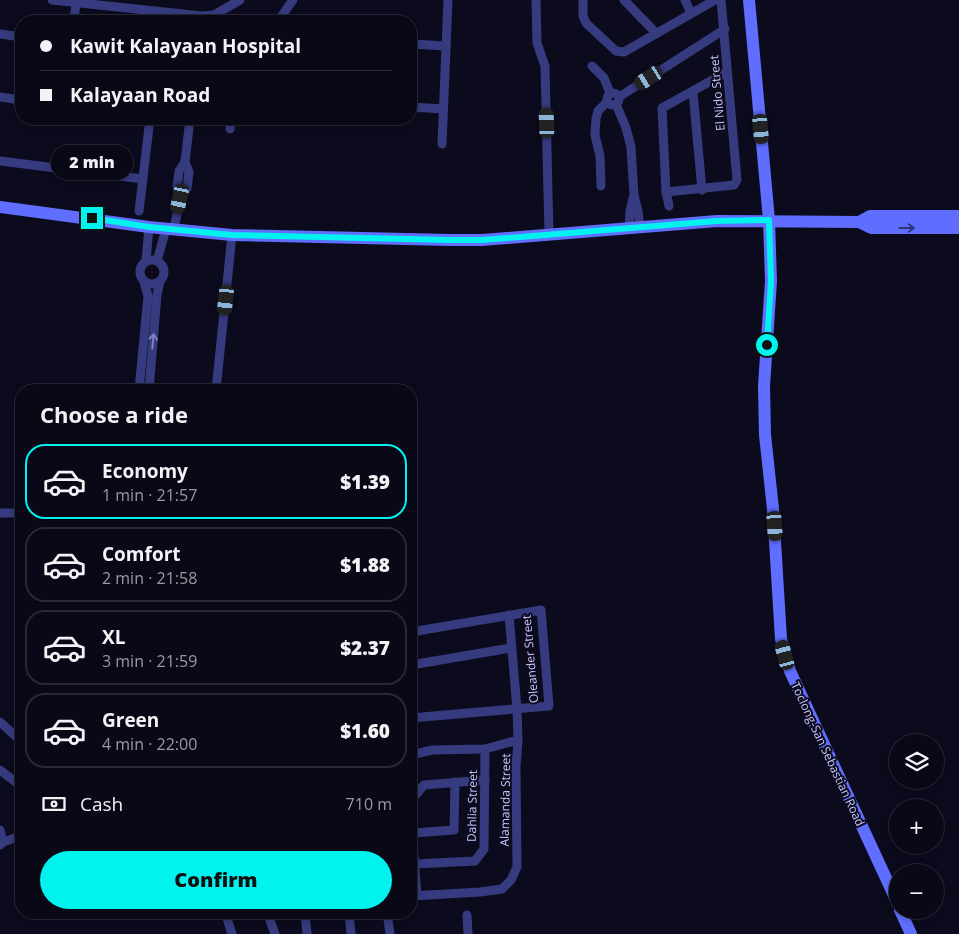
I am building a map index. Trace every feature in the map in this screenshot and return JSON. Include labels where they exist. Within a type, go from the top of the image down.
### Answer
[{"type":"main road","name":"Toclong-San Sebastian Road","points":[[749,0],[769,220],[771,281],[764,386],[765,435],[774,509],[781,639],[790,671],[889,885]]},
{"type":"main road","points":[[0,206],[149,227],[232,235],[482,240],[717,221],[769,220],[859,222],[871,228],[959,228]]},
{"type":"main road","points":[[859,222],[870,216],[959,216]]},
{"type":"main road","points":[[904,919],[911,934]]},
{"type":"street","points":[[52,0],[151,15]]},
{"type":"street","points":[[214,15],[240,0]]},
{"type":"street","points":[[282,15],[293,0]]},
{"type":"street","points":[[442,144],[448,0]]},
{"type":"street","points":[[536,0],[536,43],[546,66],[549,235]]},
{"type":"street","points":[[582,0],[583,16],[586,23],[616,51],[624,52],[715,0]]},
{"type":"street","points":[[624,0],[656,33]]},
{"type":"street","points":[[685,0],[691,13]]},
{"type":"street","name":"El Nido Street","points":[[702,190],[734,185],[736,183],[722,0]]},
{"type":"street","points":[[75,15],[76,3]]},
{"type":"street","points":[[601,186],[600,156],[595,135],[598,111],[613,99],[725,28]]},
{"type":"street","points":[[0,34],[15,36]]},
{"type":"street","points":[[417,44],[446,46]]},
{"type":"street","points":[[592,66],[604,78],[626,128],[631,147],[634,195],[630,211],[634,228]]},
{"type":"street","points":[[670,206],[666,192],[662,108],[727,72]]},
{"type":"street","points":[[666,192],[702,190],[693,92]]},
{"type":"street","points":[[0,97],[15,99]]},
{"type":"street","points":[[417,108],[444,109]]},
{"type":"street","points":[[139,211],[149,125]]},
{"type":"street","points":[[157,261],[180,199],[177,187],[179,171],[185,162],[189,125]]},
{"type":"street","points":[[230,125],[230,129]]},
{"type":"street","points":[[0,161],[143,179]]},
{"type":"street","points":[[140,384],[148,296],[139,271],[146,261],[149,227]]},
{"type":"street","points":[[217,384],[232,235]]},
{"type":"street","points":[[146,261],[157,261],[163,266],[164,270],[157,295],[150,384]]},
{"type":"street","points":[[144,282],[150,285],[160,281]]},
{"type":"street","points":[[0,513],[15,512]]},
{"type":"street","name":"Oleander Street","points":[[508,615],[541,610],[549,706],[517,709]]},
{"type":"street","points":[[417,631],[508,615]]},
{"type":"street","name":"Alamanda Street","points":[[417,896],[502,889],[511,880],[517,867],[517,709],[508,615]]},
{"type":"street","points":[[417,664],[511,648]]},
{"type":"street","points":[[417,718],[517,709]]},
{"type":"street","points":[[2,728],[15,737]]},
{"type":"street","points":[[417,754],[432,750],[485,749],[518,740]]},
{"type":"street","name":"Dahlia Street","points":[[417,864],[475,861],[484,850],[485,749]]},
{"type":"street","points":[[0,770],[15,781]]},
{"type":"street","points":[[417,793],[424,785],[485,780]]},
{"type":"street","points":[[417,833],[454,830],[455,782]]},
{"type":"street","points":[[0,830],[2,843],[15,838]]},
{"type":"street","points":[[467,915],[468,934]]},
{"type":"street","points":[[227,919],[232,934]]},
{"type":"street","points":[[270,919],[275,934]]},
{"type":"street","points":[[306,919],[307,934]]},
{"type":"street","points":[[350,919],[352,934]]},
{"type":"street","points":[[388,919],[390,934],[395,934]]},
{"type":"route","points":[[92,218],[149,227],[232,235],[450,240],[482,240],[717,221],[769,220],[771,281],[767,345]]}]
